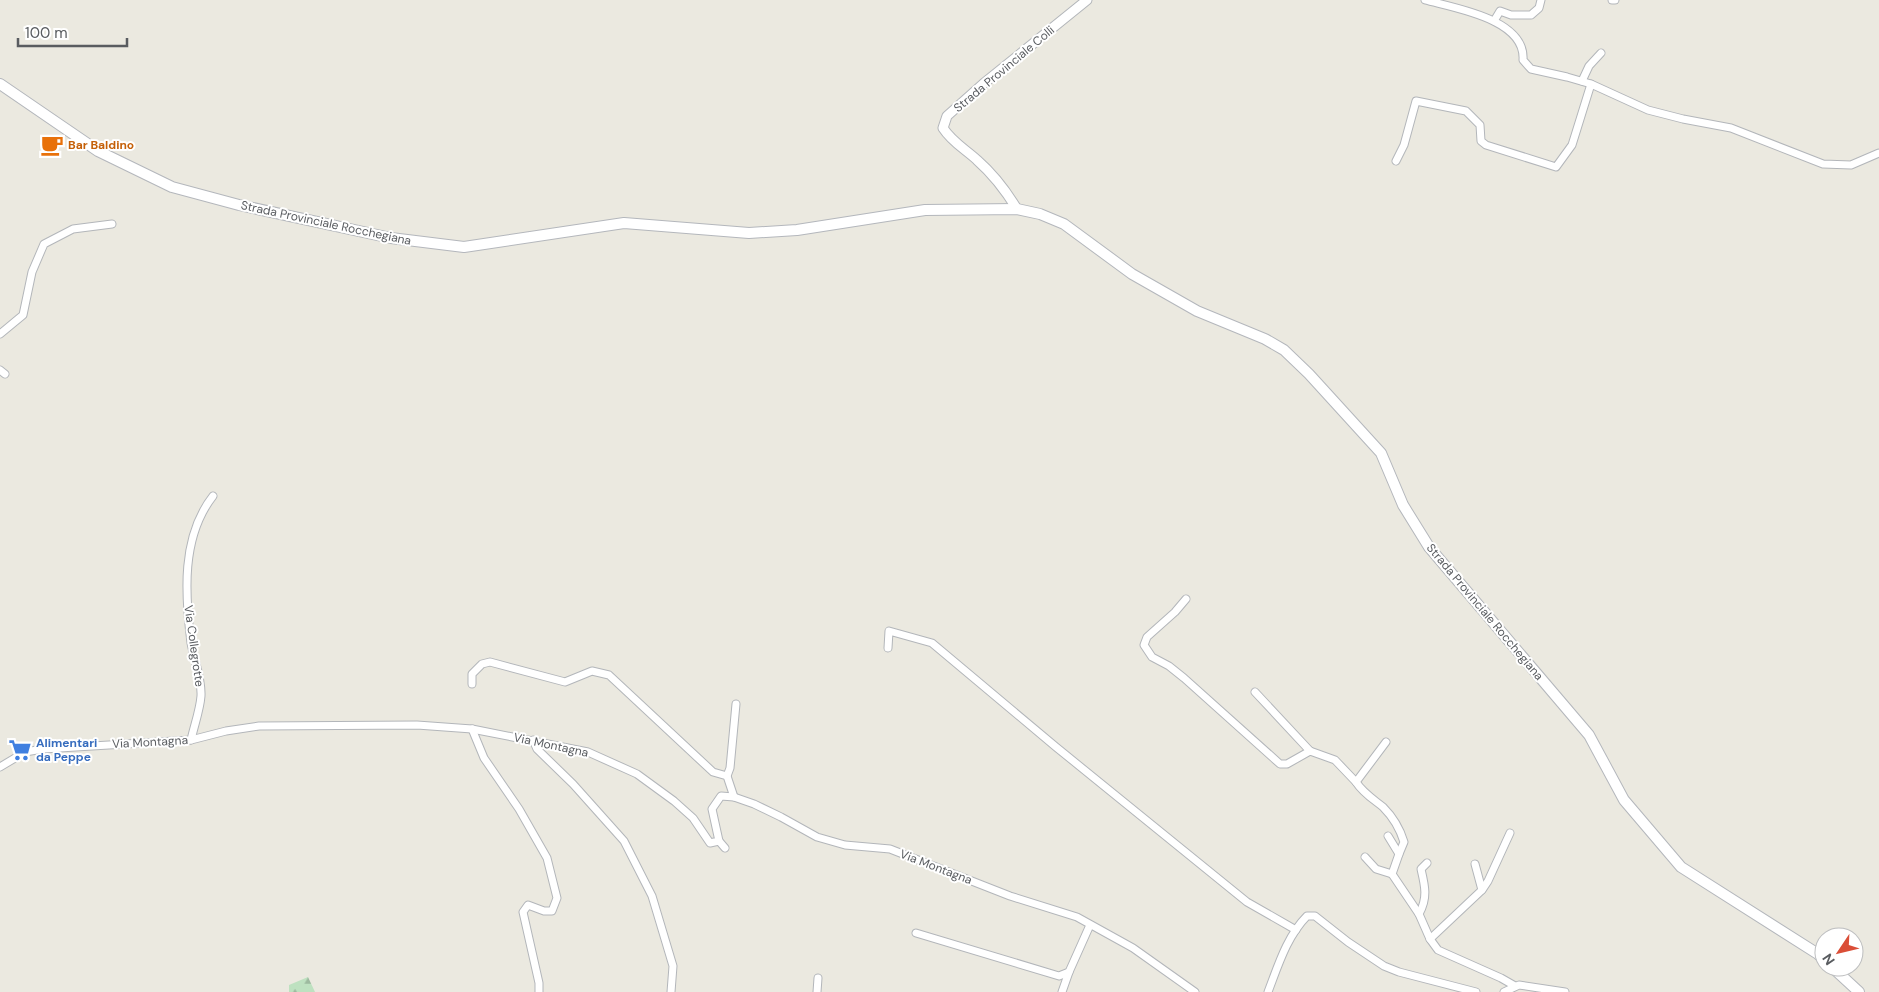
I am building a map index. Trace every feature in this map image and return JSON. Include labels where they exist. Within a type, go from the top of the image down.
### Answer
[{"type":"main road","name":"Strada Provinciale Rocchegiana","points":[[0,84],[98,151],[172,187],[239,205],[391,238],[464,247],[624,223],[749,233],[797,230],[925,210],[1017,209],[1040,214],[1064,224],[1132,274],[1196,311],[1265,339],[1284,350],[1309,374],[1381,453],[1403,505],[1429,548],[1589,735],[1624,800],[1681,867],[1814,951]]},
{"type":"main road","points":[[1843,977],[1859,992]]},
{"type":"street","name":"Strada Provinciale Colli","points":[[1017,209],[1006,191],[979,161],[950,139],[943,128],[947,116],[983,84],[1087,0]]},
{"type":"street","points":[[1425,0],[1494,20],[1519,42],[1524,52],[1523,60],[1531,69],[1591,84],[1648,110],[1683,120],[1731,128],[1823,164],[1851,165],[1879,153]]},
{"type":"street","points":[[1494,20],[1500,11],[1512,15],[1531,15],[1539,8],[1541,0]]},
{"type":"street","points":[[1582,81],[1589,66],[1601,53]]},
{"type":"street","points":[[1396,161],[1404,145],[1416,101],[1466,111],[1480,125],[1481,141],[1486,145],[1556,167],[1572,145],[1591,84]]},
{"type":"street","points":[[0,334],[23,315],[32,272],[44,244],[73,229],[112,224]]},
{"type":"street","name":"Via Collegrotte","points":[[191,740],[201,696],[189,620],[188,561],[197,521],[213,496]]},
{"type":"street","points":[[1186,599],[1175,612],[1146,637],[1144,645],[1152,657],[1169,666],[1184,678],[1280,764],[1287,764],[1310,751]]},
{"type":"street","points":[[888,648],[888,631],[932,643],[1056,747],[1247,902],[1296,930]]},
{"type":"street","points":[[472,684],[472,674],[482,664],[490,662],[565,682],[592,671],[609,675],[712,772],[726,776]]},
{"type":"street","points":[[1255,692],[1310,751],[1336,760],[1362,790],[1384,809],[1400,829],[1404,842],[1392,874]]},
{"type":"street","points":[[725,848],[719,841],[712,809],[721,796],[734,797],[726,776],[730,768],[736,704]]},
{"type":"street","name":"Via Montagna","points":[[0,767],[25,752],[42,749],[191,740],[226,731],[259,726],[417,725],[472,729],[588,752],[637,774],[674,801],[692,818],[710,843],[719,841]]},
{"type":"street","points":[[472,729],[484,758],[519,809],[547,858],[557,898],[552,911],[544,911],[528,904],[523,912],[539,983],[539,992]]},
{"type":"street","points":[[533,740],[537,749],[573,784],[624,841],[652,896],[673,966],[671,992]]},
{"type":"street","points":[[1356,782],[1386,742]]},
{"type":"street","name":"Via Montagna","points":[[734,797],[781,817],[816,837],[845,845],[890,849],[1010,896],[1076,918],[1133,948],[1195,992]]},
{"type":"street","points":[[1430,939],[1482,890],[1510,833]]},
{"type":"street","points":[[1388,836],[1399,854]]},
{"type":"street","points":[[1365,857],[1376,870],[1392,874],[1420,914],[1430,939],[1438,950],[1515,986]]},
{"type":"street","points":[[1420,914],[1427,893],[1421,869],[1427,863]]},
{"type":"street","points":[[1475,864],[1482,890]]},
{"type":"street","points":[[1268,992],[1286,949],[1296,930],[1307,916],[1315,916],[1348,942],[1384,966],[1399,972],[1476,992]]},
{"type":"street","points":[[1062,992],[1090,925]]},
{"type":"street","points":[[916,933],[1059,976],[1069,972]]},
{"type":"street","points":[[817,992],[818,978]]},
{"type":"street","points":[[1504,992],[1519,985],[1565,992]]},
{"type":"green space","points":[[308,977],[315,992],[289,992],[289,985]]},
{"type":"place","name":"Bar Baldino","points":[[52,145]]},
{"type":"place","name":"Alimentari da Peppe","points":[[20,750]]}]
